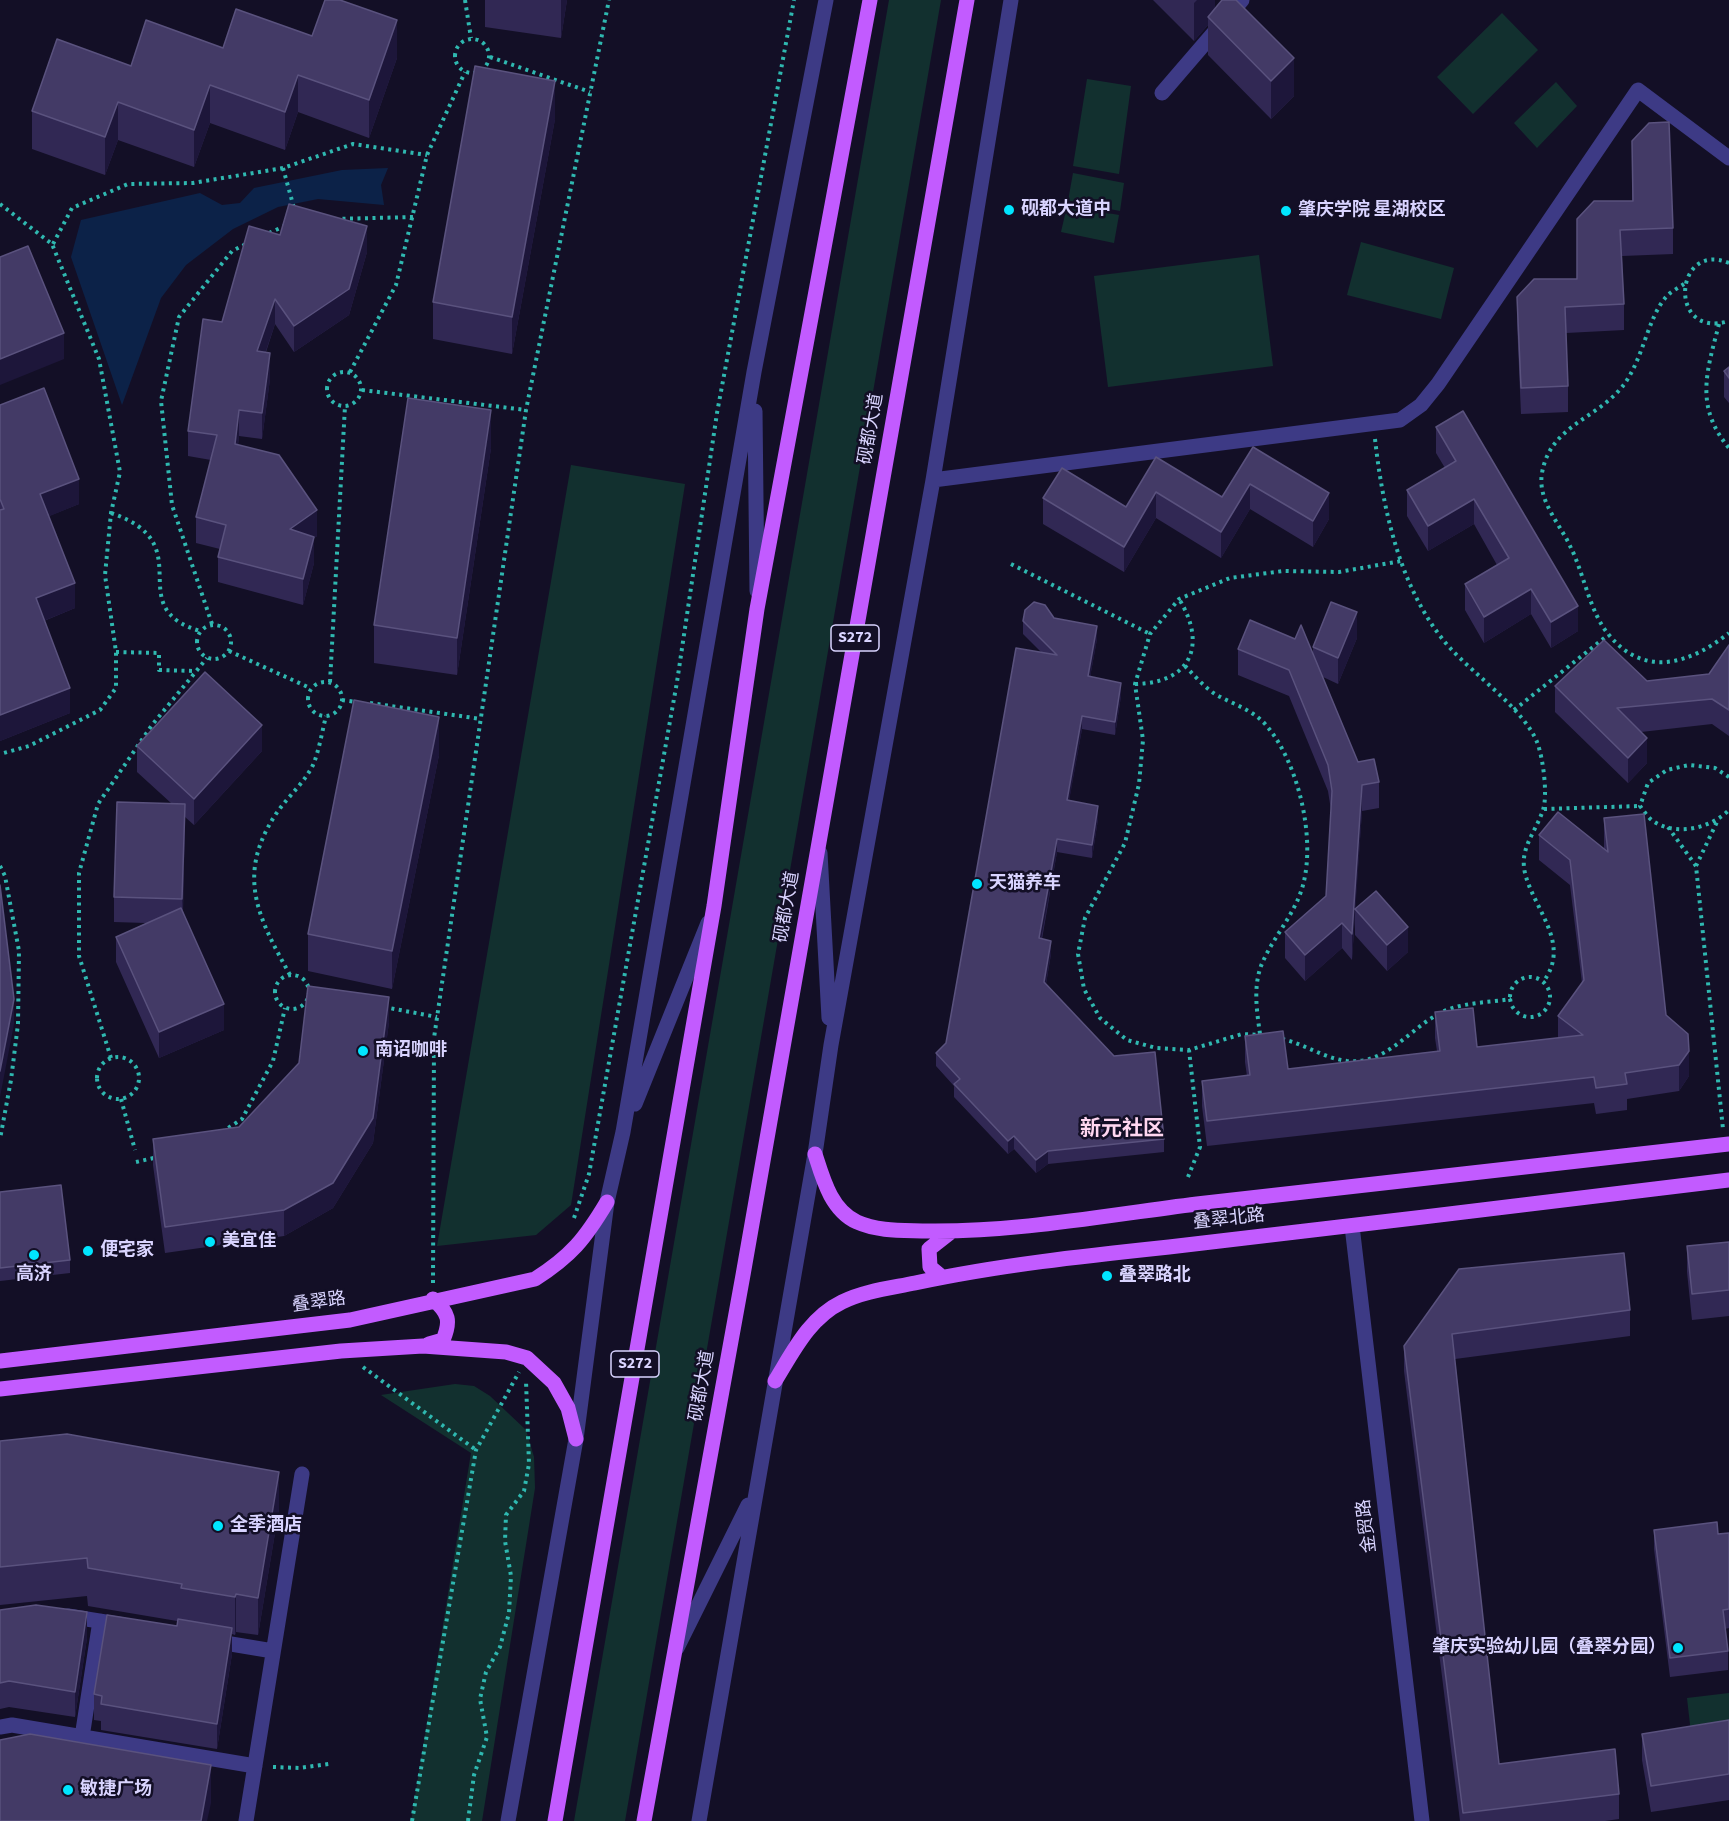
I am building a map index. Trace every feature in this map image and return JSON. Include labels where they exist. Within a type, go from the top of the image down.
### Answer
[{"type":"main road","name":"S272","points":[[555,1821],[714,906],[757,609],[870,0]]},
{"type":"main road","name":"砚都大道","points":[[644,1821],[820,841],[967,0]]},
{"type":"main road","name":"叠翠北路","points":[[815,1154],[825,1187],[835,1203],[854,1221],[872,1227],[895,1230],[952,1231],[1060,1225],[1194,1205],[1727,1144]]},
{"type":"main road","name":"叠翠北路","points":[[775,1382],[800,1339],[816,1320],[842,1302],[873,1292],[942,1277],[1058,1259],[1729,1180]]},
{"type":"main road","name":"叠翠路","points":[[0,1361],[350,1320],[433,1299],[535,1279],[560,1263],[587,1236],[607,1202]]},
{"type":"main road","points":[[942,1277],[930,1267],[929,1249],[952,1231]]},
{"type":"main road","points":[[423,1346],[443,1340],[449,1326],[447,1311],[433,1299]]},
{"type":"main road","points":[[0,1389],[341,1351],[423,1346],[506,1352],[526,1358],[554,1383],[568,1408],[576,1439]]},
{"type":"street","points":[[508,1821],[576,1439],[607,1202],[623,1132],[754,372],[826,0]]},
{"type":"street","points":[[699,1821],[815,1154],[831,1045],[933,480],[1011,0]]},
{"type":"street","points":[[1162,93],[1242,0]]},
{"type":"street","points":[[933,480],[1400,420],[1427,398],[1638,90],[1729,158]]},
{"type":"street","points":[[754,372],[757,609]]},
{"type":"street","points":[[820,841],[831,1045]]},
{"type":"street","points":[[623,1132],[714,906]]},
{"type":"street","name":"金贸路","points":[[1352,1226],[1422,1821]]},
{"type":"street","points":[[246,1821],[302,1474]]},
{"type":"street","points":[[673,1656],[755,1489]]},
{"type":"street","points":[[56,1614],[134,1627]]},
{"type":"street","points":[[82,1737],[100,1621]]},
{"type":"street","points":[[192,1637],[273,1651]]},
{"type":"street","points":[[0,1727],[12,1725],[255,1766]]},
{"type":"path","points":[[465,0],[471,38]]},
{"type":"path","points":[[433,1299],[434,1038],[526,410],[609,0]]},
{"type":"path","points":[[573,1220],[590,1174],[677,682],[717,413],[794,0]]},
{"type":"path","points":[[465,72],[456,60],[455,52],[464,40],[471,38],[484,43],[490,57],[590,92]]},
{"type":"path","points":[[465,72],[482,71],[490,57]]},
{"type":"path","points":[[350,372],[396,285],[427,155],[465,72]]},
{"type":"path","points":[[52,244],[72,208],[128,184],[193,183],[283,168],[353,144],[427,155]]},
{"type":"path","points":[[283,168],[295,209]]},
{"type":"path","points":[[0,204],[52,244],[99,359],[120,472],[111,513],[105,575],[116,652],[116,688],[100,710],[29,746],[0,754]]},
{"type":"path","points":[[332,219],[412,217]]},
{"type":"path","points":[[260,238],[288,224]]},
{"type":"path","points":[[212,624],[172,505],[161,401],[179,317],[232,251],[251,242]]},
{"type":"path","points":[[1729,262],[1713,260],[1703,262],[1695,267],[1684,284],[1666,296],[1656,313],[1645,347],[1623,386],[1592,415],[1563,431],[1549,449],[1541,475],[1545,500],[1572,548],[1588,593],[1608,635],[1633,656],[1653,662],[1677,662],[1699,654],[1729,633]]},
{"type":"path","points":[[1684,284],[1683,295],[1692,313],[1699,320],[1719,324],[1729,321]]},
{"type":"path","points":[[1719,324],[1706,369],[1705,392],[1710,416],[1719,437],[1729,448]]},
{"type":"path","points":[[345,406],[359,398],[362,390],[360,382],[350,372]]},
{"type":"path","points":[[345,406],[331,400],[327,386],[335,374],[350,372]]},
{"type":"path","points":[[362,390],[526,410]]},
{"type":"path","points":[[330,682],[345,406]]},
{"type":"path","points":[[1373,424],[1381,489],[1401,561],[1423,607],[1450,648],[1514,710],[1537,741],[1544,771],[1544,809],[1528,839],[1523,864],[1529,890],[1544,916],[1553,940],[1553,968],[1543,982]]},
{"type":"path","points":[[111,513],[132,520],[147,532],[156,544],[161,562],[160,588],[169,616],[186,627],[200,631],[212,624],[220,625],[230,635],[229,651]]},
{"type":"path","points":[[1401,561],[1339,572],[1283,571],[1230,578],[1179,599],[1150,634],[1136,684],[1143,740],[1140,784],[1125,843],[1085,918],[1078,954],[1084,989],[1100,1018],[1127,1040],[1156,1048],[1189,1050],[1242,1034],[1260,1034],[1294,1042],[1322,1056],[1349,1061],[1373,1058],[1394,1047],[1436,1015],[1460,1006],[1511,999]]},
{"type":"path","points":[[1011,564],[1150,634]]},
{"type":"path","points":[[1136,684],[1151,683],[1170,677],[1185,666],[1191,656],[1195,639],[1189,616],[1179,599]]},
{"type":"path","points":[[200,631],[197,646],[207,658],[215,659],[229,651]]},
{"type":"path","points":[[1514,710],[1608,635]]},
{"type":"path","points":[[229,651],[310,688]]},
{"type":"path","points":[[116,652],[159,654],[159,670],[196,671]]},
{"type":"path","points":[[111,1058],[80,956],[79,873],[98,804],[152,725],[207,658]]},
{"type":"path","points":[[1185,666],[1214,694],[1240,705],[1265,724],[1286,757],[1300,791],[1306,834],[1303,884],[1291,916],[1260,968],[1255,1000],[1260,1034]]},
{"type":"path","points":[[330,682],[341,692],[342,700],[334,714],[326,716],[311,710],[308,703],[310,688],[316,683],[330,682]]},
{"type":"path","points":[[342,700],[481,719]]},
{"type":"path","points":[[309,993],[304,980],[290,975],[264,930],[253,886],[258,846],[274,815],[313,765],[326,716]]},
{"type":"path","points":[[1640,806],[1648,783],[1667,770],[1689,765],[1715,768],[1729,777]]},
{"type":"path","points":[[1544,809],[1640,806]]},
{"type":"path","points":[[1640,806],[1652,821],[1668,827],[1693,829],[1718,822]]},
{"type":"path","points":[[1696,866],[1718,822],[1729,810]]},
{"type":"path","points":[[1668,827],[1696,866],[1727,1144]]},
{"type":"path","points":[[0,866],[5,876],[19,951],[18,1024],[0,1139]]},
{"type":"path","points":[[290,975],[277,982],[274,990],[278,1004],[285,1008],[301,1007],[309,993]]},
{"type":"path","points":[[1528,977],[1543,982],[1548,988],[1549,1003],[1539,1015],[1532,1017],[1518,1012],[1511,999],[1511,992],[1521,980],[1528,977]]},
{"type":"path","points":[[309,993],[320,995]]},
{"type":"path","points":[[374,1005],[437,1017]]},
{"type":"path","points":[[214,1137],[242,1119],[273,1061],[285,1008]]},
{"type":"path","points":[[1188,1177],[1200,1147],[1189,1050]]},
{"type":"path","points":[[118,1056],[131,1061],[138,1072],[139,1079],[134,1092],[122,1099],[108,1096],[98,1085],[97,1078],[101,1065],[118,1056]]},
{"type":"path","points":[[122,1099],[135,1150]]},
{"type":"path","points":[[136,1162],[166,1155]]},
{"type":"path","points":[[341,1351],[476,1450]]},
{"type":"path","points":[[412,1821],[476,1450],[526,1358]]},
{"type":"path","points":[[468,1821],[474,1775],[487,1737],[480,1699],[486,1672],[500,1647],[509,1613],[511,1576],[505,1541],[506,1515],[524,1491],[529,1464],[526,1358]]},
{"type":"path","points":[[255,1766],[299,1768],[329,1764]]},
{"type":"green space","points":[[889,0],[941,0],[625,1821],[574,1821]]},
{"type":"green space","points":[[1502,13],[1538,50],[1473,114],[1437,77]]},
{"type":"green space","points":[[1087,79],[1131,86],[1119,174],[1073,166]]},
{"type":"green space","points":[[1556,82],[1577,106],[1537,148],[1514,123]]},
{"type":"green space","points":[[1073,173],[1124,183],[1120,211],[1068,201]]},
{"type":"green space","points":[[1067,206],[1119,215],[1114,243],[1061,232]]},
{"type":"green space","points":[[1361,242],[1454,268],[1441,319],[1347,295]]},
{"type":"green space","points":[[1259,255],[1273,366],[1108,387],[1094,276]]},
{"type":"green space","points":[[571,465],[685,484],[571,1205],[536,1235],[437,1246]]},
{"type":"green space","points":[[455,1384],[474,1386],[490,1396],[526,1430],[534,1457],[535,1488],[482,1821],[411,1821],[471,1453],[381,1395]]},
{"type":"green space","points":[[1729,1693],[1729,1728],[1691,1733],[1687,1698]]},
{"type":"water","points":[[388,168],[381,185],[384,205],[318,199],[278,207],[233,229],[186,265],[161,298],[122,405],[71,257],[81,220],[200,193],[222,205],[240,203],[254,188],[342,170]]},
{"type":"building","points":[[325,0],[340,0],[397,20],[369,100],[298,75],[285,112],[210,85],[194,130],[118,102],[105,137],[32,111],[57,39],[131,66],[146,20],[223,48],[236,9],[312,36]]},
{"type":"building","points":[[1222,0],[1236,0],[1294,58],[1271,81],[1208,17]]},
{"type":"building","points":[[475,66],[555,81],[512,317],[433,302]]},
{"type":"building","points":[[1669,122],[1673,228],[1620,230],[1624,304],[1565,307],[1568,386],[1521,388],[1517,297],[1534,279],[1577,279],[1577,219],[1594,201],[1633,201],[1632,141],[1649,123]]},
{"type":"building","points":[[289,204],[367,226],[349,289],[294,326],[275,299],[257,351],[270,353],[262,413],[239,410],[235,444],[279,455],[317,510],[290,529],[314,537],[303,579],[218,557],[226,525],[196,517],[217,435],[188,431],[203,319],[222,322],[249,226],[280,235]]},
{"type":"building","points":[[28,246],[64,333],[0,359],[0,257]]},
{"type":"building","points":[[1729,367],[1729,378],[1724,371]]},
{"type":"building","points":[[44,388],[79,479],[40,494],[75,583],[36,598],[70,688],[0,715],[0,510],[4,509],[0,499],[0,405]]},
{"type":"building","points":[[408,398],[491,410],[457,638],[374,625]]},
{"type":"building","points":[[1463,411],[1578,606],[1551,622],[1531,589],[1484,617],[1465,584],[1509,558],[1474,499],[1428,526],[1407,490],[1456,461],[1436,427]]},
{"type":"building","points":[[1253,447],[1329,493],[1313,521],[1250,484],[1221,532],[1156,492],[1124,547],[1043,498],[1062,468],[1126,507],[1156,457],[1222,497]]},
{"type":"building","points":[[1034,602],[1045,605],[1054,618],[1097,626],[1088,676],[1121,683],[1115,722],[1082,716],[1067,800],[1098,806],[1092,845],[1057,839],[1039,938],[1051,941],[1044,982],[1114,1056],[1155,1052],[1164,1139],[1048,1151],[1036,1160],[1014,1136],[1008,1141],[954,1084],[960,1079],[936,1053],[946,1043],[1016,648],[1057,655],[1023,621],[1025,610]]},
{"type":"building","points":[[1331,602],[1357,612],[1338,658],[1313,647]]},
{"type":"building","points":[[1250,620],[1295,639],[1301,625],[1358,762],[1374,759],[1379,782],[1362,785],[1352,934],[1342,923],[1305,955],[1285,932],[1326,896],[1332,791],[1328,765],[1289,670],[1238,649]]},
{"type":"building","points":[[1604,640],[1647,681],[1709,674],[1729,645],[1729,710],[1712,699],[1617,708],[1647,738],[1628,758],[1555,686]]},
{"type":"building","points":[[205,672],[262,725],[194,799],[137,746]]},
{"type":"building","points":[[354,700],[439,717],[392,951],[308,934]]},
{"type":"building","points":[[117,802],[185,804],[182,899],[114,897]]},
{"type":"building","points":[[1558,812],[1608,852],[1604,818],[1644,814],[1666,1015],[1688,1034],[1689,1051],[1679,1065],[1625,1073],[1627,1084],[1596,1088],[1594,1077],[1207,1121],[1202,1081],[1250,1075],[1245,1036],[1283,1031],[1288,1069],[1440,1051],[1435,1012],[1473,1008],[1477,1047],[1583,1035],[1558,1016],[1584,980],[1570,860],[1539,835]]},
{"type":"building","points":[[0,885],[14,999],[0,1071]]},
{"type":"building","points":[[1376,891],[1408,927],[1387,945],[1355,909]]},
{"type":"building","points":[[181,908],[224,1004],[159,1032],[116,937]]},
{"type":"building","points":[[308,986],[389,997],[373,1118],[333,1183],[284,1210],[165,1227],[153,1139],[239,1127],[299,1063]]},
{"type":"building","points":[[61,1185],[70,1260],[0,1268],[0,1192]]},
{"type":"building","points":[[1729,1242],[1729,1290],[1692,1294],[1687,1246]]},
{"type":"building","points":[[1624,1253],[1630,1310],[1452,1334],[1499,1764],[1615,1749],[1619,1794],[1463,1813],[1404,1346],[1459,1269]]},
{"type":"building","points":[[67,1434],[279,1472],[258,1598],[236,1594],[235,1597],[181,1588],[182,1584],[88,1568],[87,1558],[0,1567],[0,1441]]},
{"type":"building","points":[[1717,1522],[1718,1534],[1729,1533],[1729,1609],[1723,1610],[1728,1651],[1670,1658],[1654,1530]]},
{"type":"building","points":[[36,1605],[87,1612],[75,1692],[9,1681],[0,1683],[0,1610]]},
{"type":"building","points":[[107,1615],[177,1626],[178,1619],[232,1628],[217,1724],[101,1704],[102,1696],[94,1694]]},
{"type":"building","points":[[1729,1720],[1729,1774],[1651,1786],[1642,1734]]},
{"type":"building","points":[[30,1734],[211,1765],[201,1821],[0,1821],[0,1740]]},
{"type":"place","name":"砚都大道中","points":[[1009,210]]},
{"type":"place","name":"肇庆学院 星湖校区","points":[[1286,211]]},
{"type":"place","name":"天猫养车","points":[[977,884]]},
{"type":"place","name":"南诏咖啡","points":[[363,1051]]},
{"type":"place","name":"美宜佳","points":[[210,1242]]},
{"type":"place","name":"便宅家","points":[[88,1251]]},
{"type":"place","name":"高济","points":[[34,1255]]},
{"type":"place","name":"叠翠路北","points":[[1107,1276]]},
{"type":"place","name":"全季酒店","points":[[218,1526]]},
{"type":"place","name":"肇庆实验幼儿园（叠翠分园）","points":[[1678,1648]]},
{"type":"place","name":"敏捷广场","points":[[68,1790]]},
{"type":"district","name":"新元社区","points":[[1122,1130]]}]
